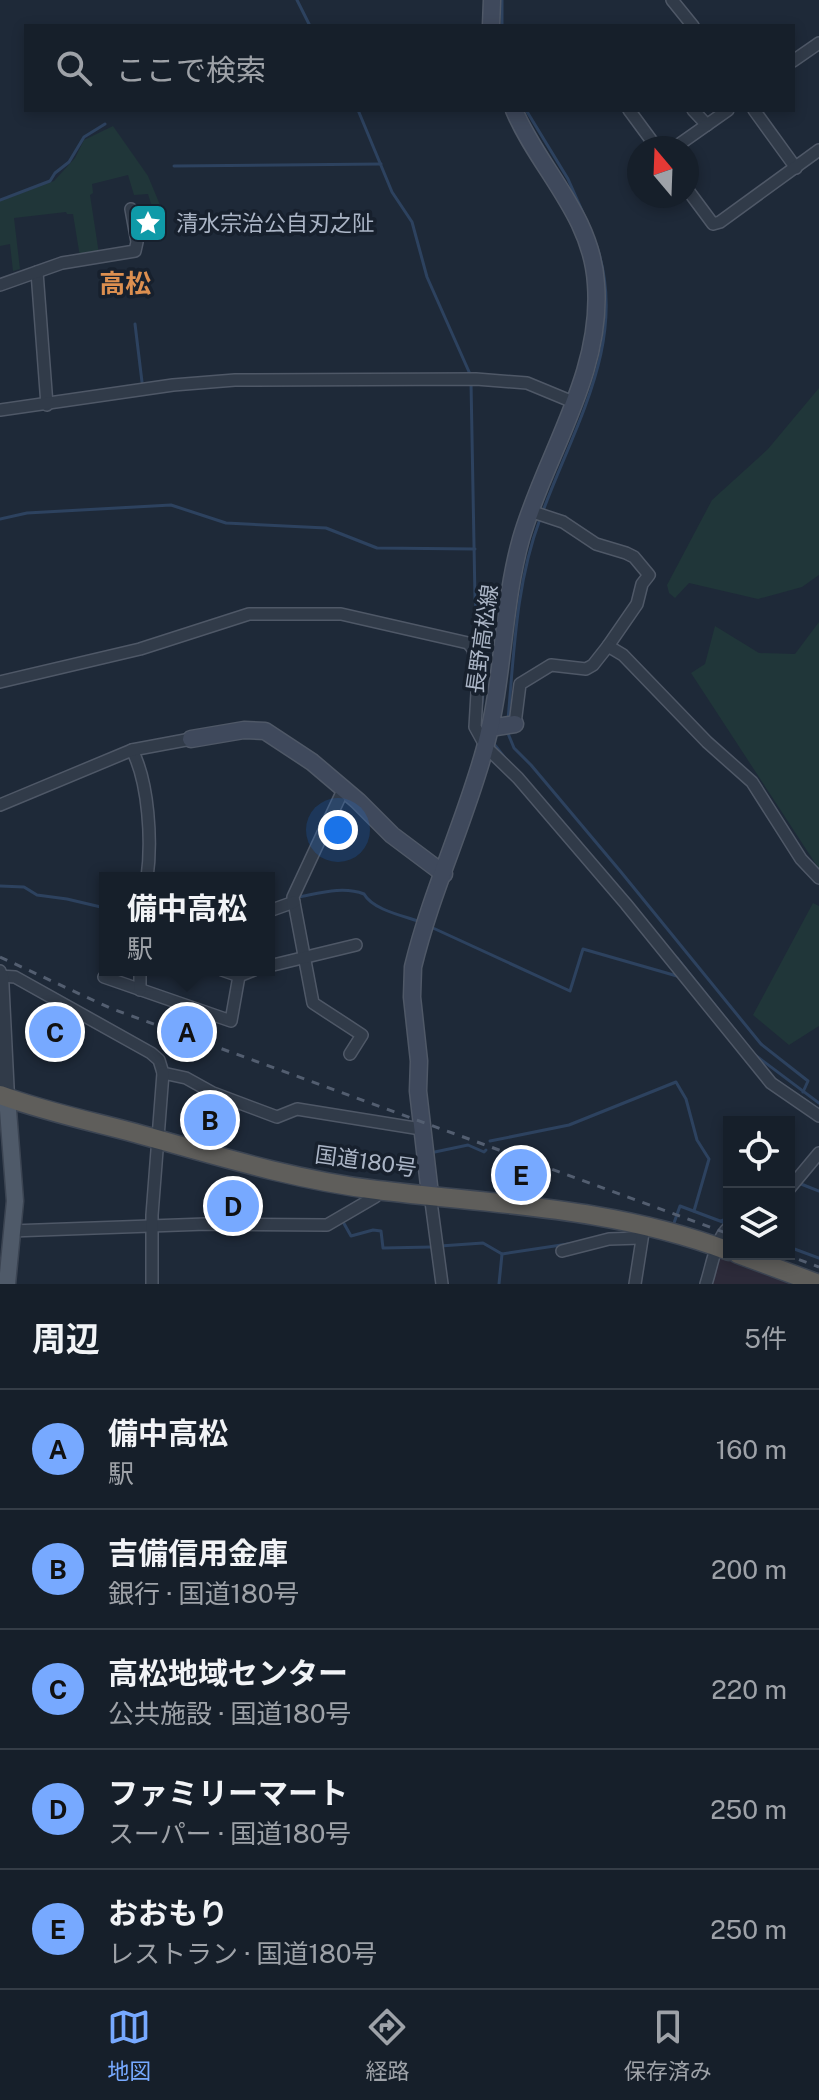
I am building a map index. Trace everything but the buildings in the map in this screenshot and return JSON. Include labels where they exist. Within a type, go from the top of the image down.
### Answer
[{"type":"highway","name":"国道180号","points":[[3,1096],[317,1180],[378,1190],[581,1211],[644,1231],[723,1249]]},
{"type":"highway","points":[[754,1260],[819,1284]]},
{"type":"main road","points":[[491,24],[492,0]]},
{"type":"main road","name":"長野高松線","points":[[430,1194],[421,1129],[412,976],[486,747],[505,725],[500,673],[510,592],[590,350],[596,283],[586,240],[572,209],[515,112]]},
{"type":"main road","points":[[191,739],[244,730],[265,731],[312,762],[392,835],[444,874]]},
{"type":"main road","points":[[3,1096],[15,1201],[7,1284]]},
{"type":"street","points":[[673,0],[691,24]]},
{"type":"street","points":[[795,60],[819,43]]},
{"type":"street","points":[[630,112],[648,136]]},
{"type":"street","points":[[695,112],[707,125]]},
{"type":"street","points":[[691,136],[725,112]]},
{"type":"street","points":[[755,112],[796,168]]},
{"type":"street","points":[[699,205],[713,224],[720,222],[819,150]]},
{"type":"street","points":[[0,285],[62,263],[135,251],[137,242],[131,209]]},
{"type":"street","points":[[37,272],[47,405]]},
{"type":"street","points":[[0,410],[173,385],[235,380],[476,379],[527,383],[573,402]]},
{"type":"street","points":[[505,725],[520,684],[551,665],[586,669],[593,665],[637,604],[642,584],[649,575],[634,557],[596,544],[563,522],[536,513]]},
{"type":"street","points":[[0,682],[140,649],[249,614],[341,614],[468,643],[473,649],[478,676],[475,727],[486,747],[518,778],[686,976],[771,1083],[819,1116]]},
{"type":"street","points":[[608,646],[623,655],[707,742],[752,782],[762,793],[801,859],[819,878]]},
{"type":"street","points":[[0,805],[132,750],[191,739]]},
{"type":"street","points":[[132,750],[141,768],[147,816],[147,872]]},
{"type":"street","points":[[344,788],[293,900],[313,1003],[362,1035],[350,1054]]},
{"type":"street","points":[[275,908],[293,900]]},
{"type":"street","points":[[275,965],[356,945]]},
{"type":"street","points":[[3,1096],[0,973],[15,977],[159,1060],[163,1073],[152,1284]]},
{"type":"street","points":[[140,976],[140,990]]},
{"type":"street","points":[[104,977],[231,1021],[239,976]]},
{"type":"street","points":[[163,1073],[186,1078],[213,1093],[277,1117],[297,1109],[421,1129]]},
{"type":"street","points":[[790,1188],[819,1153]]},
{"type":"street","points":[[11,1231],[154,1225],[327,1225],[375,1197],[378,1190]]},
{"type":"street","points":[[430,1194],[442,1284]]},
{"type":"street","points":[[562,1251],[644,1231],[635,1284]]},
{"type":"street","points":[[706,1284],[723,1251]]},
{"type":"shaded area","points":[[720,1257],[798,1284],[712,1284]]},
{"type":"green space","points":[[113,126],[148,176],[160,205],[152,207],[148,194],[134,195],[128,175],[92,184],[93,193],[90,195],[99,254],[80,257],[73,214],[66,212],[14,218],[20,269],[13,271],[10,244],[0,246],[0,201],[54,181],[75,158],[84,140]]},
{"type":"green space","points":[[819,388],[819,575],[802,587],[758,599],[689,583],[675,598],[669,593],[667,585],[712,500],[768,449]]},
{"type":"green space","points":[[819,622],[819,869],[691,673],[705,664],[715,626],[759,653],[795,654]]},
{"type":"green space","points":[[813,903],[819,906],[819,1026],[789,1045],[753,1015]]},
{"type":"waterway","points":[[297,0],[309,24]]},
{"type":"waterway","points":[[502,0],[502,24]]},
{"type":"waterway","points":[[359,112],[392,192],[412,222],[427,277],[470,374]]},
{"type":"waterway","points":[[527,112],[568,179],[592,233]]},
{"type":"waterway","points":[[0,200],[50,181],[69,162],[84,137],[105,124]]},
{"type":"waterway","points":[[174,166],[381,164]]},
{"type":"waterway","points":[[543,511],[583,413],[602,347],[606,314],[605,279],[596,244]]},
{"type":"waterway","points":[[135,324],[142,382]]},
{"type":"waterway","points":[[471,382],[475,599],[485,679],[481,709]]},
{"type":"waterway","points":[[0,519],[27,513],[171,505],[226,523],[326,528],[377,548],[475,549]]},
{"type":"waterway","points":[[508,720],[521,593],[540,519]]},
{"type":"waterway","points":[[507,731],[514,748],[621,872],[761,1044],[808,1081],[803,1092]]},
{"type":"waterway","points":[[494,744],[505,758]]},
{"type":"waterway","points":[[0,886],[24,887],[37,895],[99,907]]},
{"type":"waterway","points":[[298,897],[331,891],[356,892],[364,894],[382,908],[421,922]]},
{"type":"waterway","points":[[433,928],[570,991],[583,949],[677,976]]},
{"type":"waterway","points":[[677,958],[745,1043]]},
{"type":"waterway","points":[[755,1055],[819,1103]]},
{"type":"waterway","points":[[490,1141],[569,1125],[676,1082],[686,1099],[697,1140],[709,1159],[694,1211]]},
{"type":"waterway","points":[[430,1153],[468,1145],[484,1152],[486,1150]]},
{"type":"waterway","points":[[801,1184],[819,1191]]},
{"type":"waterway","points":[[674,1223],[680,1206],[723,1222]]},
{"type":"waterway","points":[[342,1220],[351,1236],[381,1231],[383,1248],[432,1247]]},
{"type":"waterway","points":[[440,1246],[483,1243],[502,1254],[568,1244]]},
{"type":"waterway","points":[[795,1249],[819,1258]]},
{"type":"waterway","points":[[499,1284],[502,1254]]},
{"type":"railway","points":[[0,957],[110,1008],[723,1232]]},
{"type":"railway","points":[[795,1258],[819,1267]]},
{"type":"place","name":"清水宗治公自刃之阯","points":[[148,223]]},
{"type":"place","name":"高松地域センター","points":[[55,1032]]},
{"type":"place","name":"備中高松","points":[[187,1032]]},
{"type":"place","name":"吉備信用金庫","points":[[210,1120]]},
{"type":"place","name":"おおもり","points":[[521,1175]]},
{"type":"place","name":"ファミリーマート","points":[[233,1206]]},
{"type":"district","name":"高松","points":[[125,284]]}]
